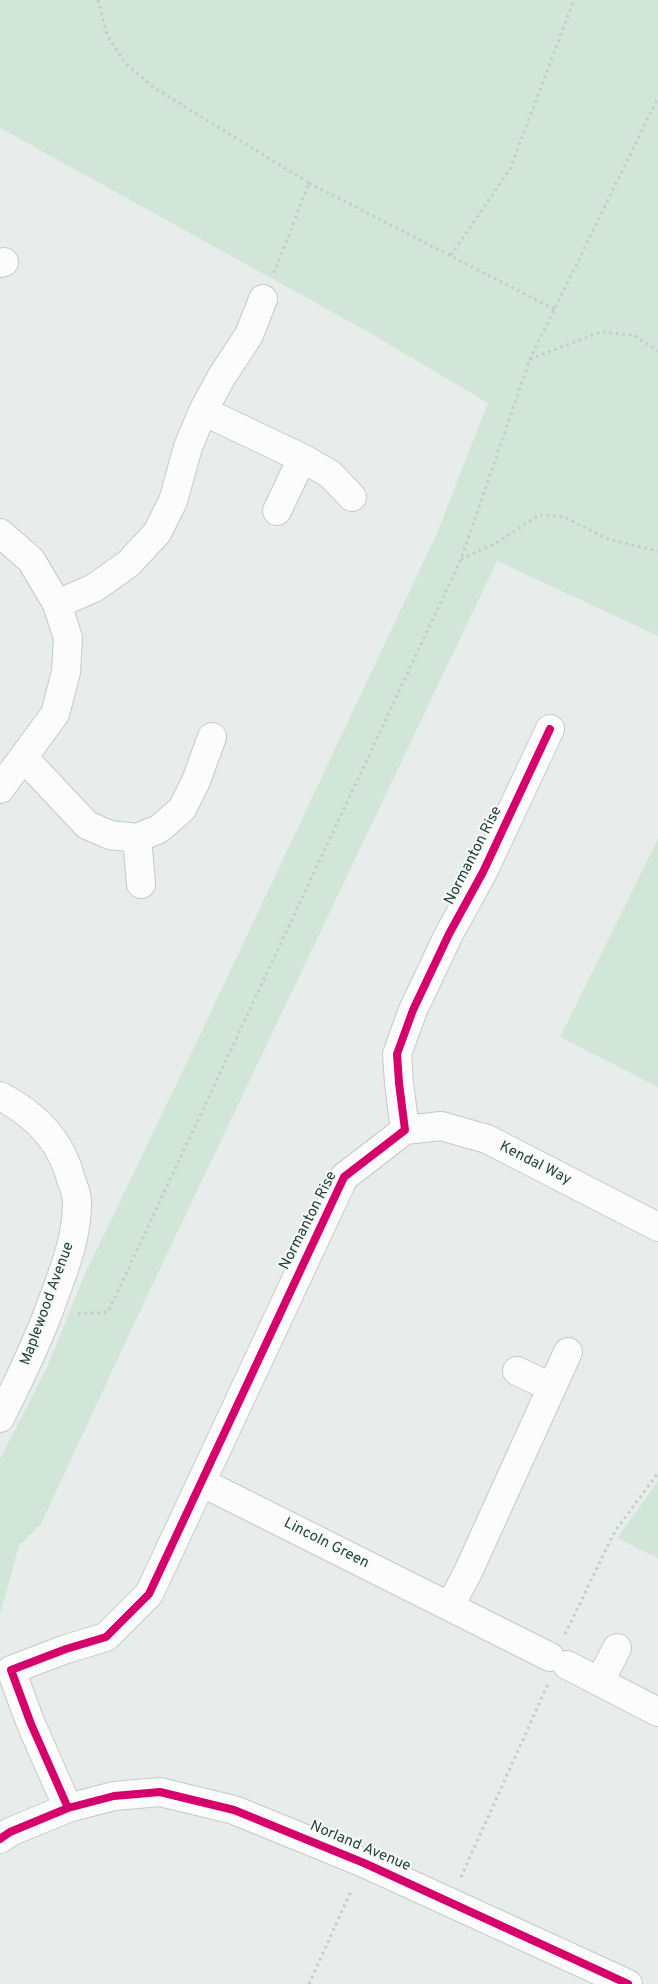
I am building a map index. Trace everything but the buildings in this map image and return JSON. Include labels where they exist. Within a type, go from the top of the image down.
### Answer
[{"type":"street","points":[[57,604],[94,588],[128,564],[157,533],[173,500],[188,447],[203,411],[222,376],[249,335],[263,299]]},
{"type":"street","points":[[203,411],[302,458],[330,474],[352,497]]},
{"type":"street","points":[[277,511],[302,458]]},
{"type":"street","points":[[0,533],[31,560],[57,604],[68,638],[66,672],[55,714],[0,789]]},
{"type":"street","name":"Normanton Rise","points":[[68,1808],[31,1724],[11,1670],[66,1649],[106,1637],[149,1594],[344,1177],[405,1130],[397,1054],[413,1010],[449,934],[483,872],[550,729]]},
{"type":"street","points":[[24,758],[87,825],[110,834],[137,838],[159,829],[182,810],[196,780],[212,737]]},
{"type":"street","points":[[137,838],[141,884]]},
{"type":"street","name":"Maplewood Avenue","points":[[0,1096],[20,1106],[39,1122],[66,1159],[77,1200],[72,1248],[22,1376],[0,1418]]},
{"type":"street","name":"Kendal Way","points":[[405,1130],[441,1126],[487,1139],[658,1227]]},
{"type":"street","points":[[450,1606],[468,1572],[568,1352]]},
{"type":"street","points":[[517,1371],[551,1387]]},
{"type":"street","name":"Lincoln Green","points":[[201,1482],[558,1659],[658,1712]]},
{"type":"street","points":[[600,1681],[617,1648]]},
{"type":"street","name":"Norland Avenue","points":[[0,1839],[10,1832],[68,1808],[114,1796],[160,1792],[234,1810],[364,1863],[614,1981]]},
{"type":"path","points":[[98,0],[107,35],[124,62],[153,87],[310,183],[554,309]]},
{"type":"path","points":[[451,255],[510,169],[574,0]]},
{"type":"path","points":[[47,1315],[108,1312],[460,559],[530,360],[658,98]]},
{"type":"path","points":[[263,299],[310,183]]},
{"type":"path","points":[[530,360],[601,332],[634,335],[658,352]]},
{"type":"path","points":[[460,559],[500,541],[539,515],[564,517],[608,539],[658,551]]},
{"type":"path","points":[[450,1902],[615,1531],[658,1473]]},
{"type":"path","points":[[310,1984],[364,1863]]},
{"type":"green space","points":[[0,0],[658,0],[658,636],[497,561],[147,1296],[41,1524],[19,1546],[0,1615],[0,1459],[47,1367],[85,1274],[437,533],[488,403],[363,329],[0,128]]},
{"type":"green space","points":[[658,839],[658,1087],[560,1037]]},
{"type":"green space","points":[[658,1481],[658,1558],[617,1538]]},
{"type":"cycle path","points":[[0,1839],[10,1832],[68,1808],[31,1724],[11,1670],[66,1649],[106,1637],[149,1594],[344,1177],[405,1130],[397,1054],[413,1010],[449,934],[483,872],[550,729]]},
{"type":"cycle path","points":[[68,1808],[114,1796],[160,1792],[234,1810],[364,1863],[628,1984]]}]
